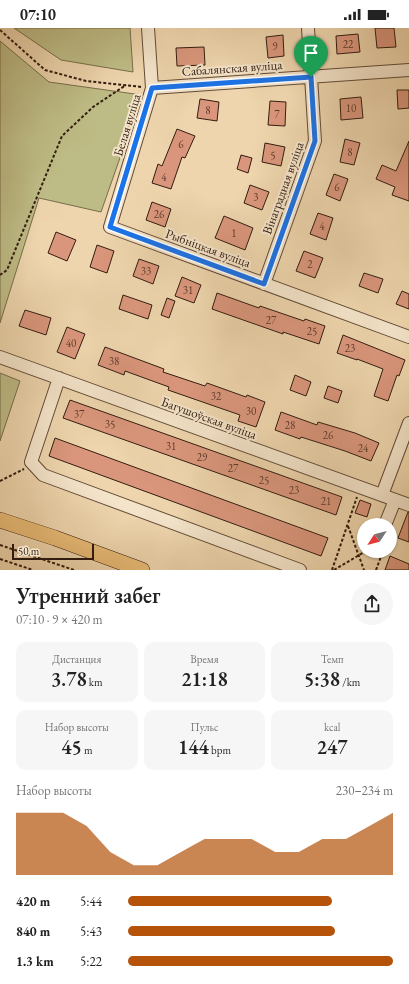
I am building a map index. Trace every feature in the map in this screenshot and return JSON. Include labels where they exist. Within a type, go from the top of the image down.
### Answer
[{"type":"main road","points":[[0,520],[55,538],[142,570]]},
{"type":"street","name":"Белая вуліца","points":[[110,227],[152,88],[148,28]]},
{"type":"street","name":"Вінаградная вуліца","points":[[264,284],[315,141],[308,28]]},
{"type":"street","name":"Сабалянская вуліца","points":[[152,88],[409,70]]},
{"type":"street","name":"Рыбніцкая вуліца","points":[[110,227],[409,337]]},
{"type":"street","name":"Багушоўская вуліца","points":[[0,357],[409,505]]},
{"type":"street","points":[[59,378],[30,462],[43,475],[300,570]]},
{"type":"street","points":[[382,495],[409,423]]},
{"type":"street","points":[[388,518],[395,500]]},
{"type":"path","points":[[0,30],[45,70],[86,81],[152,88]]},
{"type":"path","points":[[0,275],[8,270],[62,136],[93,107],[126,85]]},
{"type":"path","points":[[0,481],[33,465]]},
{"type":"path","points":[[333,570],[361,488]]},
{"type":"path","points":[[347,526],[357,550]]},
{"type":"path","points":[[0,546],[74,570]]},
{"type":"path","points":[[333,570],[357,556]]},
{"type":"path","points":[[360,558],[364,570]]},
{"type":"path","points":[[376,570],[380,558]]},
{"type":"path","points":[[0,559],[33,570]]},
{"type":"shaded area","points":[[14,28],[130,28],[133,72],[61,60]]},
{"type":"shaded area","points":[[0,41],[49,82],[142,95],[101,212],[39,198],[0,323]]},
{"type":"shaded area","points":[[0,373],[20,381],[0,441]]},
{"type":"building","points":[[375,28],[394,28],[396,47],[377,48]]},
{"type":"building","points":[[358,34],[360,52],[337,54],[336,36]]},
{"type":"building","points":[[283,35],[284,56],[268,58],[266,37]]},
{"type":"building","points":[[204,47],[205,65],[177,66],[176,48]]},
{"type":"building","points":[[397,90],[409,90],[409,108],[398,109]]},
{"type":"building","points":[[361,97],[363,118],[341,120],[340,99]]},
{"type":"building","points":[[200,99],[219,102],[217,121],[197,118]]},
{"type":"building","points":[[270,101],[286,102],[285,126],[268,125]]},
{"type":"building","points":[[177,129],[195,136],[185,158],[182,157],[171,189],[152,183],[158,164],[162,166]]},
{"type":"building","points":[[345,139],[360,143],[354,165],[340,162]]},
{"type":"building","points":[[409,141],[409,201],[392,195],[395,187],[376,179],[382,165],[396,171]]},
{"type":"building","points":[[265,143],[285,147],[281,166],[262,162]]},
{"type":"building","points":[[241,155],[252,158],[248,173],[237,169]]},
{"type":"building","points":[[334,174],[348,179],[340,201],[326,195]]},
{"type":"building","points":[[250,185],[269,192],[262,210],[244,203]]},
{"type":"building","points":[[152,202],[171,209],[165,227],[146,220]]},
{"type":"building","points":[[318,213],[333,218],[326,240],[310,234]]},
{"type":"building","points":[[224,216],[253,228],[245,250],[215,238]]},
{"type":"building","points":[[56,232],[76,240],[67,261],[48,253]]},
{"type":"building","points":[[97,245],[114,251],[107,273],[90,267]]},
{"type":"building","points":[[304,251],[323,258],[315,278],[296,271]]},
{"type":"building","points":[[139,259],[159,266],[153,284],[133,276]]},
{"type":"building","points":[[364,273],[383,279],[378,293],[359,286]]},
{"type":"building","points":[[182,277],[201,285],[194,303],[175,296]]},
{"type":"building","points":[[402,291],[409,294],[409,309],[396,304]]},
{"type":"building","points":[[217,293],[259,308],[260,306],[304,321],[305,319],[325,326],[319,344],[283,332],[283,334],[212,309]]},
{"type":"building","points":[[123,295],[152,305],[148,319],[119,309]]},
{"type":"building","points":[[167,298],[175,301],[169,318],[161,315]]},
{"type":"building","points":[[25,310],[51,318],[46,335],[19,326]]},
{"type":"building","points":[[67,327],[85,334],[75,359],[57,352]]},
{"type":"building","points":[[343,335],[405,360],[399,376],[397,375],[388,401],[374,396],[383,369],[337,353]]},
{"type":"building","points":[[105,347],[164,369],[163,372],[205,386],[207,383],[265,402],[256,427],[238,421],[240,415],[168,390],[169,387],[125,371],[124,375],[98,365]]},
{"type":"building","points":[[295,375],[311,382],[306,396],[290,390]]},
{"type":"building","points":[[328,386],[342,391],[338,403],[324,398]]},
{"type":"building","points":[[70,400],[342,497],[336,515],[63,418]]},
{"type":"building","points":[[281,412],[317,425],[318,422],[355,433],[379,443],[371,461],[301,437],[300,439],[275,430]]},
{"type":"building","points":[[55,438],[328,538],[321,556],[49,456]]},
{"type":"building","points":[[360,500],[371,504],[367,517],[355,513]]},
{"type":"building","points":[[409,512],[409,542],[398,538]]},
{"type":"building","points":[[389,558],[395,558],[409,564],[409,570],[385,570]]},
{"type":"route","points":[[311,77],[315,141],[264,284],[110,227],[152,88],[311,77]]}]
